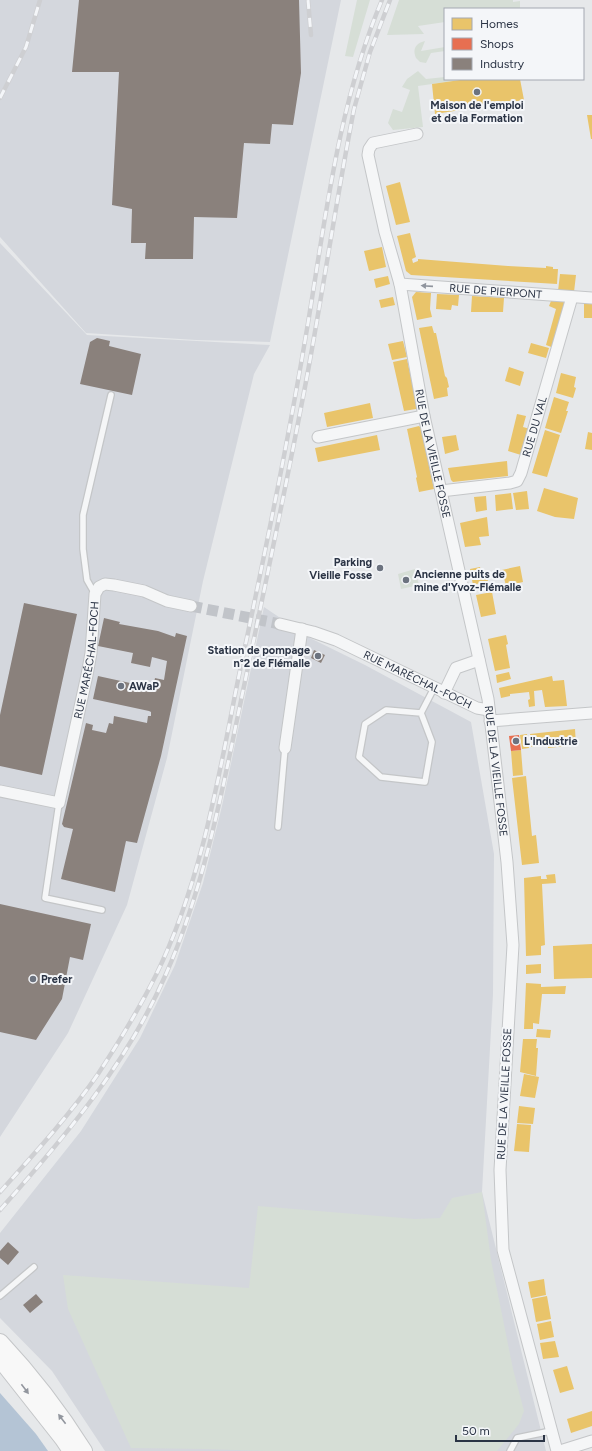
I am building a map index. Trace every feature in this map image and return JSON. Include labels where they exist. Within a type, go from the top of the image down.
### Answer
[{"type":"main road","points":[[0,1342],[18,1361],[74,1435],[84,1451]]},
{"type":"main road","points":[[0,1359],[8,1366],[71,1451]]},
{"type":"street","name":"RUE DE LA VIEILLE FOSSE","points":[[417,134],[373,142],[369,149],[368,156],[400,284],[424,416],[488,699],[507,862],[513,946],[500,1170],[503,1250],[557,1451]]},
{"type":"street","name":"RUE DE PIERPONT","points":[[400,284],[592,298]]},
{"type":"street","name":"RUE DU VAL","points":[[441,491],[510,484],[517,481],[521,473],[572,297]]},
{"type":"street","points":[[318,437],[424,416]]},
{"type":"street","name":"RUE MARÉCHAL-FOCH","points":[[59,803],[87,675],[91,653],[95,594],[99,587],[105,584],[144,591],[167,601],[191,606]]},
{"type":"street","name":"RUE MARÉCHAL-FOCH","points":[[280,624],[313,632],[336,640],[477,708],[489,716],[592,713]]},
{"type":"street","points":[[285,748],[302,629]]},
{"type":"street","points":[[444,693],[456,668],[479,660]]},
{"type":"street","points":[[0,791],[59,803]]},
{"type":"street","points":[[560,1451],[592,1441]]},
{"type":"lane","points":[[95,594],[87,580],[83,549],[84,515],[111,395]]},
{"type":"lane","points":[[420,713],[434,688]]},
{"type":"lane","points":[[386,710],[420,713],[432,742],[424,782],[381,777],[359,757],[365,724],[386,710]]},
{"type":"lane","points":[[278,827],[285,748]]},
{"type":"lane","points":[[59,803],[44,898],[102,910]]},
{"type":"lane","points":[[0,1296],[34,1267]]},
{"type":"lane","points":[[510,1451],[517,1438],[551,1431]]},
{"type":"shaded area","points":[[0,0],[341,0],[270,342],[196,340],[86,333],[0,237]]},
{"type":"shaded area","points":[[357,0],[370,0],[353,57],[345,56]]},
{"type":"shaded area","points":[[399,0],[520,1],[520,8],[444,8],[444,22],[418,26],[424,34],[387,35]]},
{"type":"shaded area","points":[[425,41],[421,51],[444,47],[444,51],[431,53],[426,63],[420,62],[416,58],[414,52],[419,43]]},
{"type":"shaded area","points":[[418,71],[426,79],[444,77],[444,80],[460,80],[418,86],[423,127],[393,130],[388,123],[393,109],[402,112],[410,90],[402,87],[407,79]]},
{"type":"shaded area","points":[[0,243],[87,335],[270,345],[254,374],[203,581],[167,758],[127,905],[68,1033],[0,1137]]},
{"type":"shaded area","points":[[415,569],[419,585],[401,589],[398,574]]},
{"type":"shaded area","points":[[264,607],[310,638],[365,665],[471,722],[494,854],[493,994],[482,1192],[546,1451],[105,1451],[52,1371],[0,1318],[0,1233],[81,1131],[140,1038],[175,965],[203,883],[222,806]]},
{"type":"shaded area","points":[[482,1192],[491,1260],[513,1369],[524,1411],[519,1424],[497,1451],[266,1451],[131,1448],[68,1309],[63,1275],[249,1288],[258,1206],[415,1219],[440,1218],[452,1198]]},
{"type":"water","points":[[0,1393],[36,1434],[48,1451],[0,1451]]},
{"type":"building: Homes","name":"Maison de l'emploi et de la Formation","points":[[460,80],[520,80],[524,100],[435,114],[432,84]]},
{"type":"building: Homes","points":[[587,115],[592,115],[592,139],[591,139]]},
{"type":"building: Homes","points":[[400,182],[410,222],[396,225],[386,186]]},
{"type":"building: Homes","points":[[410,233],[416,257],[412,259],[413,263],[418,261],[418,259],[508,266],[553,267],[553,269],[558,269],[557,284],[411,275],[406,271],[397,236]]},
{"type":"building: Homes","points":[[382,247],[386,267],[369,271],[364,251]]},
{"type":"building: Homes","points":[[560,274],[576,275],[574,292],[558,291]]},
{"type":"building: Homes","points":[[388,276],[390,284],[376,288],[374,279]]},
{"type":"building: Homes","points":[[416,292],[431,293],[430,309],[432,317],[417,320],[412,297]]},
{"type":"building: Homes","points":[[437,294],[459,295],[458,306],[452,305],[451,310],[436,309]]},
{"type":"building: Homes","points":[[472,296],[504,298],[503,312],[471,312]]},
{"type":"building: Homes","points":[[393,297],[395,305],[381,308],[379,300]]},
{"type":"building: Homes","points":[[551,301],[564,302],[566,305],[554,348],[546,345],[556,309],[549,306]]},
{"type":"building: Homes","points":[[584,303],[592,303],[592,318],[584,318]]},
{"type":"building: Homes","points":[[432,326],[434,333],[436,333],[445,376],[449,387],[447,388],[448,396],[434,399],[419,328]]},
{"type":"building: Homes","points":[[403,341],[407,357],[392,360],[388,344]]},
{"type":"building: Homes","points":[[531,343],[549,348],[546,358],[528,353]]},
{"type":"building: Homes","points":[[407,359],[417,406],[416,409],[404,411],[393,362]]},
{"type":"building: Homes","points":[[509,367],[524,372],[520,386],[505,381]]},
{"type":"building: Homes","points":[[561,373],[576,377],[574,387],[576,388],[573,398],[556,393]]},
{"type":"building: Homes","points":[[554,397],[569,402],[566,411],[568,411],[561,433],[545,428]]},
{"type":"building: Homes","points":[[370,403],[373,418],[327,427],[324,413]]},
{"type":"building: Homes","points":[[517,414],[526,416],[523,427],[530,429],[521,455],[508,451]]},
{"type":"building: Homes","points":[[419,426],[421,428],[434,489],[419,492],[407,429]]},
{"type":"building: Homes","points":[[545,430],[560,435],[547,477],[532,473]]},
{"type":"building: Homes","points":[[588,432],[592,433],[592,450],[585,449]]},
{"type":"building: Homes","points":[[377,435],[380,450],[318,462],[315,448]]},
{"type":"building: Homes","points":[[456,435],[459,450],[445,454],[442,437]]},
{"type":"building: Homes","points":[[507,461],[508,476],[453,482],[451,480],[448,468]]},
{"type":"building: Homes","points":[[544,488],[578,498],[574,519],[555,517],[537,511]]},
{"type":"building: Homes","points":[[527,491],[529,509],[516,510],[513,493]]},
{"type":"building: Homes","points":[[511,493],[513,509],[496,511],[495,495]]},
{"type":"building: Homes","points":[[486,496],[487,510],[476,512],[474,497]]},
{"type":"building: Homes","points":[[487,517],[489,536],[479,537],[481,545],[465,547],[460,523]]},
{"type":"building: Homes","points":[[520,566],[523,582],[506,586],[504,578],[498,579],[497,571]]},
{"type":"building: Homes","points":[[480,567],[482,575],[486,574],[488,581],[473,585],[470,569]]},
{"type":"building: Homes","points":[[492,592],[496,614],[481,617],[476,595]]},
{"type":"building: Homes","points":[[506,635],[508,644],[506,645],[510,668],[495,671],[488,639]]},
{"type":"building: Homes","points":[[509,672],[511,679],[497,683],[496,675]]},
{"type":"building: Homes","points":[[552,676],[553,681],[564,680],[567,706],[545,707],[542,690],[534,691],[535,706],[529,707],[529,692],[510,694],[510,696],[501,698],[499,688]]},
{"type":"building: Homes","points":[[575,729],[576,745],[548,748],[548,746],[531,747],[530,734]]},
{"type":"building: Homes","points":[[527,734],[529,748],[522,749],[520,735]]},
{"type":"building: Homes","points":[[521,750],[523,775],[513,776],[511,751]]},
{"type":"building: Homes","points":[[526,776],[532,836],[536,835],[539,863],[522,865],[512,778]]},
{"type":"building: Homes","points":[[555,874],[556,883],[542,884],[545,945],[541,946],[541,955],[526,956],[524,878],[541,876],[541,879],[547,879],[546,875]]},
{"type":"building: Homes","points":[[592,944],[592,978],[554,979],[553,946]]},
{"type":"building: Homes","points":[[541,964],[541,973],[526,974],[526,965]]},
{"type":"building: Homes","points":[[526,983],[541,984],[541,987],[566,986],[565,994],[542,994],[539,1024],[533,1023],[533,1029],[524,1029]]},
{"type":"building: Homes","points":[[537,1029],[551,1030],[550,1038],[536,1037]]},
{"type":"building: Homes","points":[[523,1039],[537,1039],[536,1048],[538,1048],[536,1076],[520,1072]]},
{"type":"building: Homes","points":[[524,1074],[539,1077],[535,1098],[520,1096]]},
{"type":"building: Homes","points":[[519,1106],[535,1108],[533,1124],[517,1123]]},
{"type":"building: Homes","points":[[517,1124],[531,1125],[529,1152],[514,1151]]},
{"type":"building: Homes","points":[[544,1279],[546,1295],[531,1298],[528,1282]]},
{"type":"building: Homes","points":[[547,1296],[551,1319],[536,1322],[532,1299]]},
{"type":"building: Homes","points":[[551,1321],[554,1337],[540,1340],[537,1324]]},
{"type":"building: Homes","points":[[555,1341],[559,1357],[543,1359],[540,1343]]},
{"type":"building: Homes","points":[[567,1366],[574,1389],[560,1393],[553,1370]]},
{"type":"building: Homes","points":[[592,1411],[592,1426],[571,1433],[567,1419]]},
{"type":"building: Shops","points":[[519,735],[521,750],[511,751],[509,736]]},
{"type":"building: Industry","points":[[79,0],[299,0],[301,73],[293,125],[272,124],[270,144],[244,143],[237,218],[194,217],[193,259],[145,259],[146,243],[131,243],[132,209],[112,205],[119,72],[72,72]]},
{"type":"building: Industry","points":[[97,338],[110,341],[109,346],[141,354],[132,395],[80,384],[90,342]]},
{"type":"building: Industry","points":[[24,603],[77,614],[42,775],[0,766],[0,715]]},
{"type":"building: Industry","points":[[104,618],[120,622],[119,624],[158,631],[175,637],[176,633],[187,636],[161,756],[137,843],[126,841],[115,892],[61,879],[73,829],[64,827],[62,824],[86,723],[93,725],[92,730],[106,733],[109,723],[113,724],[114,716],[147,723],[148,716],[151,716],[151,712],[149,711],[93,699],[98,676],[153,688],[155,678],[164,680],[167,661],[152,657],[150,667],[131,663],[133,653],[98,646]]},
{"type":"building: Industry","name":"Station de pompage n°2 de Flémalle","points":[[314,650],[325,655],[321,663],[311,658]]},
{"type":"building: Industry","name":"Prefer","points":[[0,904],[91,924],[83,960],[70,957],[62,999],[36,1040],[0,1032]]},
{"type":"building: Industry","points":[[8,1242],[19,1252],[8,1265],[0,1258],[0,1251]]},
{"type":"building: Industry","points":[[36,1294],[43,1302],[30,1313],[23,1305]]},
{"type":"tunnel","points":[[191,606],[280,624]]},
{"type":"railway","points":[[0,98],[26,47],[40,0]]},
{"type":"railway","points":[[308,0],[311,35]]},
{"type":"railway","points":[[0,1192],[63,1120],[87,1090],[106,1062],[136,1013],[156,975],[172,940],[185,904],[196,868],[215,793],[266,547],[292,413],[328,200],[344,118],[367,39],[382,0]]},
{"type":"railway","points":[[0,1210],[92,1099],[133,1039],[166,974],[181,938],[193,901],[223,788],[286,484],[308,371],[354,109],[370,52],[390,0]]},
{"type":"place","name":"Maison de l'emploi et de la Formation","points":[[477,92]]},
{"type":"place","name":"Parking Vieille Fosse","points":[[380,568]]},
{"type":"place","name":"Ancienne puits de mine d'Yvoz-Flémalle","points":[[406,580]]},
{"type":"place","name":"Station de pompage n°2 de Flémalle","points":[[318,656]]},
{"type":"place","name":"AWaP","points":[[121,686]]},
{"type":"place","name":"L'Industrie","points":[[516,741]]},
{"type":"place","name":"Prefer","points":[[33,979]]}]
